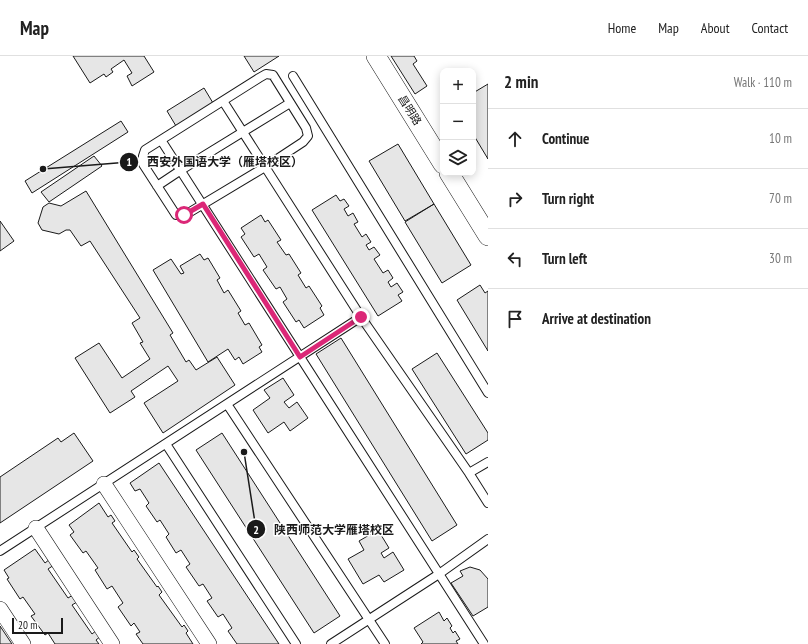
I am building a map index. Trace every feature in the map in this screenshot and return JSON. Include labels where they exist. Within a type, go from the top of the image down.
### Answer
[{"type":"street","name":"昌明路","points":[[376,56],[440,159]]},
{"type":"street","points":[[451,176],[488,236]]},
{"type":"street","points":[[104,484],[209,644]]},
{"type":"street","points":[[36,528],[112,644]]},
{"type":"street","points":[[0,609],[23,644]]},
{"type":"lane","points":[[266,74],[272,75],[290,103],[306,128],[308,136],[303,142],[265,167],[184,215],[176,214],[143,164],[145,150],[266,74]]},
{"type":"lane","points":[[293,76],[488,393]]},
{"type":"lane","points":[[223,101],[361,317],[469,473],[488,503]]},
{"type":"lane","points":[[158,186],[181,170],[290,103]]},
{"type":"lane","points":[[161,140],[484,644]]},
{"type":"lane","points":[[0,551],[361,317]]},
{"type":"lane","points":[[227,404],[385,644]]},
{"type":"lane","points":[[166,444],[296,644]]},
{"type":"lane","points":[[469,473],[488,462]]},
{"type":"lane","points":[[332,644],[439,574],[488,539]]},
{"type":"building","points":[[73,56],[144,56],[154,72],[132,86],[127,76],[132,73],[124,60],[111,69],[113,72],[106,77],[104,74],[90,83]]},
{"type":"building","points":[[244,56],[279,56],[254,72]]},
{"type":"building","points":[[391,56],[414,56],[417,61],[413,64],[427,86],[415,94]]},
{"type":"building","points":[[488,84],[488,159],[476,139],[476,91]]},
{"type":"building","points":[[204,88],[216,108],[179,131],[167,111]]},
{"type":"building","points":[[121,121],[128,132],[32,193],[25,181]]},
{"type":"building","points":[[398,144],[434,204],[405,221],[369,161]]},
{"type":"building","points":[[94,156],[102,166],[49,202],[41,192]]},
{"type":"building","points":[[86,191],[173,333],[170,335],[186,362],[189,360],[196,370],[217,357],[235,385],[163,433],[144,403],[178,381],[168,366],[131,391],[135,397],[110,413],[75,358],[99,343],[122,378],[150,359],[140,343],[143,342],[132,323],[140,318],[90,241],[81,246],[70,230],[66,230],[59,234],[42,230],[38,223],[43,207],[49,203],[61,206]]},
{"type":"building","points":[[336,195],[340,201],[344,199],[349,206],[344,209],[348,216],[353,213],[358,222],[354,224],[362,237],[366,234],[371,242],[366,245],[369,250],[374,247],[380,255],[374,259],[383,273],[388,270],[393,278],[388,282],[391,287],[397,283],[403,292],[398,295],[402,301],[378,316],[312,210]]},
{"type":"building","points":[[434,204],[471,265],[442,283],[405,222]]},
{"type":"building","points":[[261,215],[265,222],[268,220],[281,240],[277,242],[286,255],[289,254],[301,273],[298,275],[306,288],[309,286],[322,306],[320,308],[324,315],[304,328],[299,320],[296,322],[283,302],[287,299],[280,287],[276,289],[263,270],[267,267],[259,254],[254,257],[241,237],[245,234],[241,228]]},
{"type":"building","points":[[0,221],[14,241],[0,251]]},
{"type":"building","points":[[200,254],[204,260],[208,258],[220,278],[217,280],[224,293],[228,290],[241,311],[238,313],[245,325],[249,323],[262,345],[259,347],[262,352],[243,364],[239,357],[235,360],[228,349],[208,362],[153,270],[171,259],[181,274],[184,273],[180,266]]},
{"type":"building","points":[[480,285],[485,293],[488,291],[488,351],[457,300]]},
{"type":"building","points":[[341,338],[457,525],[432,541],[316,354]]},
{"type":"building","points":[[437,353],[488,433],[488,440],[466,454],[412,369]]},
{"type":"building","points":[[283,378],[294,395],[284,402],[289,408],[297,402],[308,418],[290,431],[284,422],[268,433],[253,410],[270,398],[264,390]]},
{"type":"building","points":[[74,433],[93,461],[0,523],[0,477],[58,438],[61,442]]},
{"type":"building","points":[[222,433],[340,616],[314,633],[196,450]]},
{"type":"building","points":[[159,463],[279,644],[237,644],[228,631],[232,628],[223,614],[218,617],[207,601],[212,598],[203,584],[199,586],[186,567],[190,564],[181,550],[176,553],[166,537],[169,534],[160,520],[157,522],[146,506],[149,503],[140,489],[135,491],[130,483]]},
{"type":"building","points":[[99,503],[108,517],[111,515],[115,521],[112,523],[132,552],[134,550],[139,557],[137,559],[162,592],[159,595],[182,627],[184,625],[188,631],[186,633],[193,644],[143,644],[136,634],[140,632],[134,623],[131,626],[118,607],[123,603],[112,586],[107,589],[95,570],[98,568],[86,551],[83,553],[70,535],[74,532],[69,525]]},
{"type":"building","points":[[378,530],[389,548],[381,553],[384,558],[393,552],[404,570],[384,582],[379,575],[363,584],[348,559],[364,550],[359,541]]},
{"type":"building","points":[[35,549],[45,563],[50,559],[54,565],[48,569],[68,598],[73,595],[77,602],[72,605],[92,634],[97,630],[101,636],[96,640],[99,644],[55,644],[48,633],[45,635],[31,616],[35,614],[23,597],[20,599],[7,579],[9,578],[4,570]]},
{"type":"building","points":[[470,567],[480,570],[488,579],[488,607],[473,616],[451,583],[463,576],[460,571]]},
{"type":"building","points":[[439,612],[444,621],[447,618],[452,626],[450,628],[453,633],[455,631],[460,639],[456,641],[458,644],[421,644],[423,642],[414,628]]},
{"type":"building","points":[[0,626],[12,644],[0,644]]},
{"type":"place","name":"西安外国语大学（雁塔校区）","points":[[43,169]]},
{"type":"place","name":"陕西师范大学雁塔校区","points":[[244,452]]},
{"type":"route","points":[[184,215],[203,204],[300,357],[361,317]]}]
